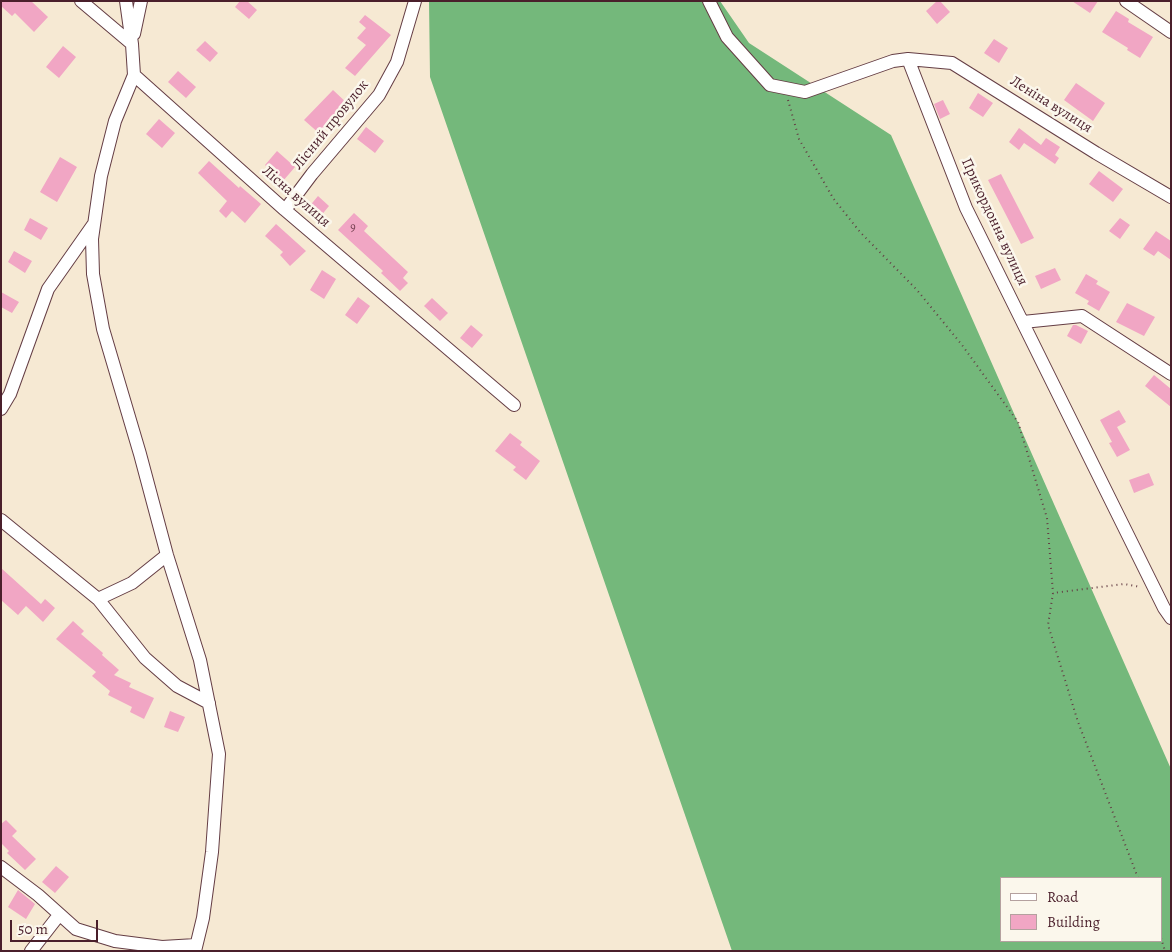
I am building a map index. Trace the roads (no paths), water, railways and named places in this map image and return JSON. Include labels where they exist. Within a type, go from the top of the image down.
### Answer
[{"type":"street","points":[[81,1],[132,44]]},
{"type":"street","points":[[1,867],[38,895],[76,929],[114,941],[162,947],[195,948],[204,918],[212,852],[219,754],[200,660],[167,555],[140,454],[103,329],[93,274],[92,239],[100,176],[116,121],[134,75],[126,1]]},
{"type":"street","points":[[132,44],[141,1]]},
{"type":"street","name":"Лісний провулок","points":[[285,210],[312,174],[379,95],[397,62],[416,1]]},
{"type":"street","points":[[709,1],[727,37],[770,85],[805,92],[893,61],[908,59]]},
{"type":"street","points":[[1126,1],[1171,32]]},
{"type":"street","name":"Леніна вулиця","points":[[908,59],[952,63],[1096,153],[1171,197]]},
{"type":"street","name":"Прикордонна вулиця","points":[[908,59],[966,208],[1155,590],[1171,618]]},
{"type":"street","name":"Лісна вулиця","points":[[134,75],[285,210],[514,405]]},
{"type":"street","points":[[1,409],[10,394],[48,290],[94,224]]},
{"type":"street","points":[[1023,322],[1082,316],[1171,374]]},
{"type":"street","points":[[1,520],[98,600],[145,658],[177,686],[209,703]]},
{"type":"street","points":[[98,600],[132,583],[167,555]]},
{"type":"street","points":[[31,951],[60,915]]}]
